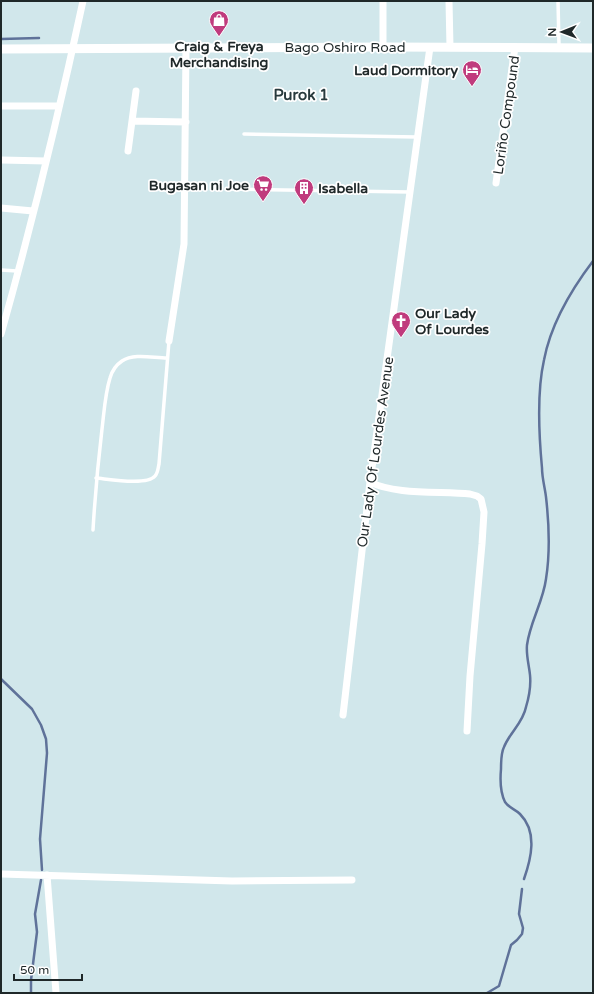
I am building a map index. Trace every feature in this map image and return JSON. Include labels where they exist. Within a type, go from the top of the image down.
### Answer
[{"type":"street","points":[[1,334],[19,272],[83,1]]},
{"type":"street","points":[[383,1],[383,46]]},
{"type":"street","points":[[449,1],[450,47]]},
{"type":"street","name":"Bago Oshiro Road","points":[[1,49],[383,46],[593,48]]},
{"type":"street","points":[[169,341],[184,244],[186,47]]},
{"type":"street","name":"Our Lady Of Lourdes Avenue","points":[[343,715],[370,482],[430,47]]},
{"type":"street","name":"Loriño Compound","points":[[496,183],[515,47]]},
{"type":"street","points":[[128,151],[136,91]]},
{"type":"street","points":[[1,106],[59,106]]},
{"type":"street","points":[[132,121],[186,122]]},
{"type":"street","points":[[1,160],[46,161]]},
{"type":"street","points":[[1,208],[33,211]]},
{"type":"street","points":[[370,482],[377,486],[398,490],[470,494],[481,499],[484,512],[471,660],[467,731]]},
{"type":"street","points":[[1,874],[232,881],[352,880]]},
{"type":"street","points":[[47,875],[56,993]]},
{"type":"lane","points":[[558,1],[559,48]]},
{"type":"lane","points":[[244,134],[418,137]]},
{"type":"lane","points":[[231,189],[410,192]]},
{"type":"lane","points":[[1,270],[19,272]]},
{"type":"lane","points":[[96,478],[141,481],[150,480],[155,477],[159,464],[169,341]]},
{"type":"lane","points":[[93,530],[96,478],[106,399],[110,378],[114,368],[122,361],[129,358],[167,358]]},
{"type":"waterway","points":[[1,39],[39,38]]},
{"type":"waterway","points":[[524,879],[531,854],[531,837],[526,821],[505,802],[501,790],[500,777],[503,749],[522,718],[528,699],[530,671],[527,656],[527,645],[544,587],[547,569],[549,538],[539,428],[540,385],[547,346],[557,320],[570,295],[593,261]]},
{"type":"waterway","points":[[1,679],[32,709],[41,725],[46,739],[47,753],[40,839],[42,870]]},
{"type":"waterway","points":[[31,993],[31,980],[37,932],[35,914],[41,880]]},
{"type":"waterway","points":[[487,993],[499,986],[511,945],[522,934],[523,928],[519,914],[522,889]]},
{"type":"place","name":"Craig & Freya Merchandising","points":[[219,37]]},
{"type":"place","name":"Laud Dormitory","points":[[472,87]]},
{"type":"place","name":"Bugasan ni Joe","points":[[263,202]]},
{"type":"place","name":"Isabella","points":[[304,205]]},
{"type":"place","name":"Our Lady Of Lourdes","points":[[401,338]]},
{"type":"district","name":"Purok 1","points":[[301,95]]}]
